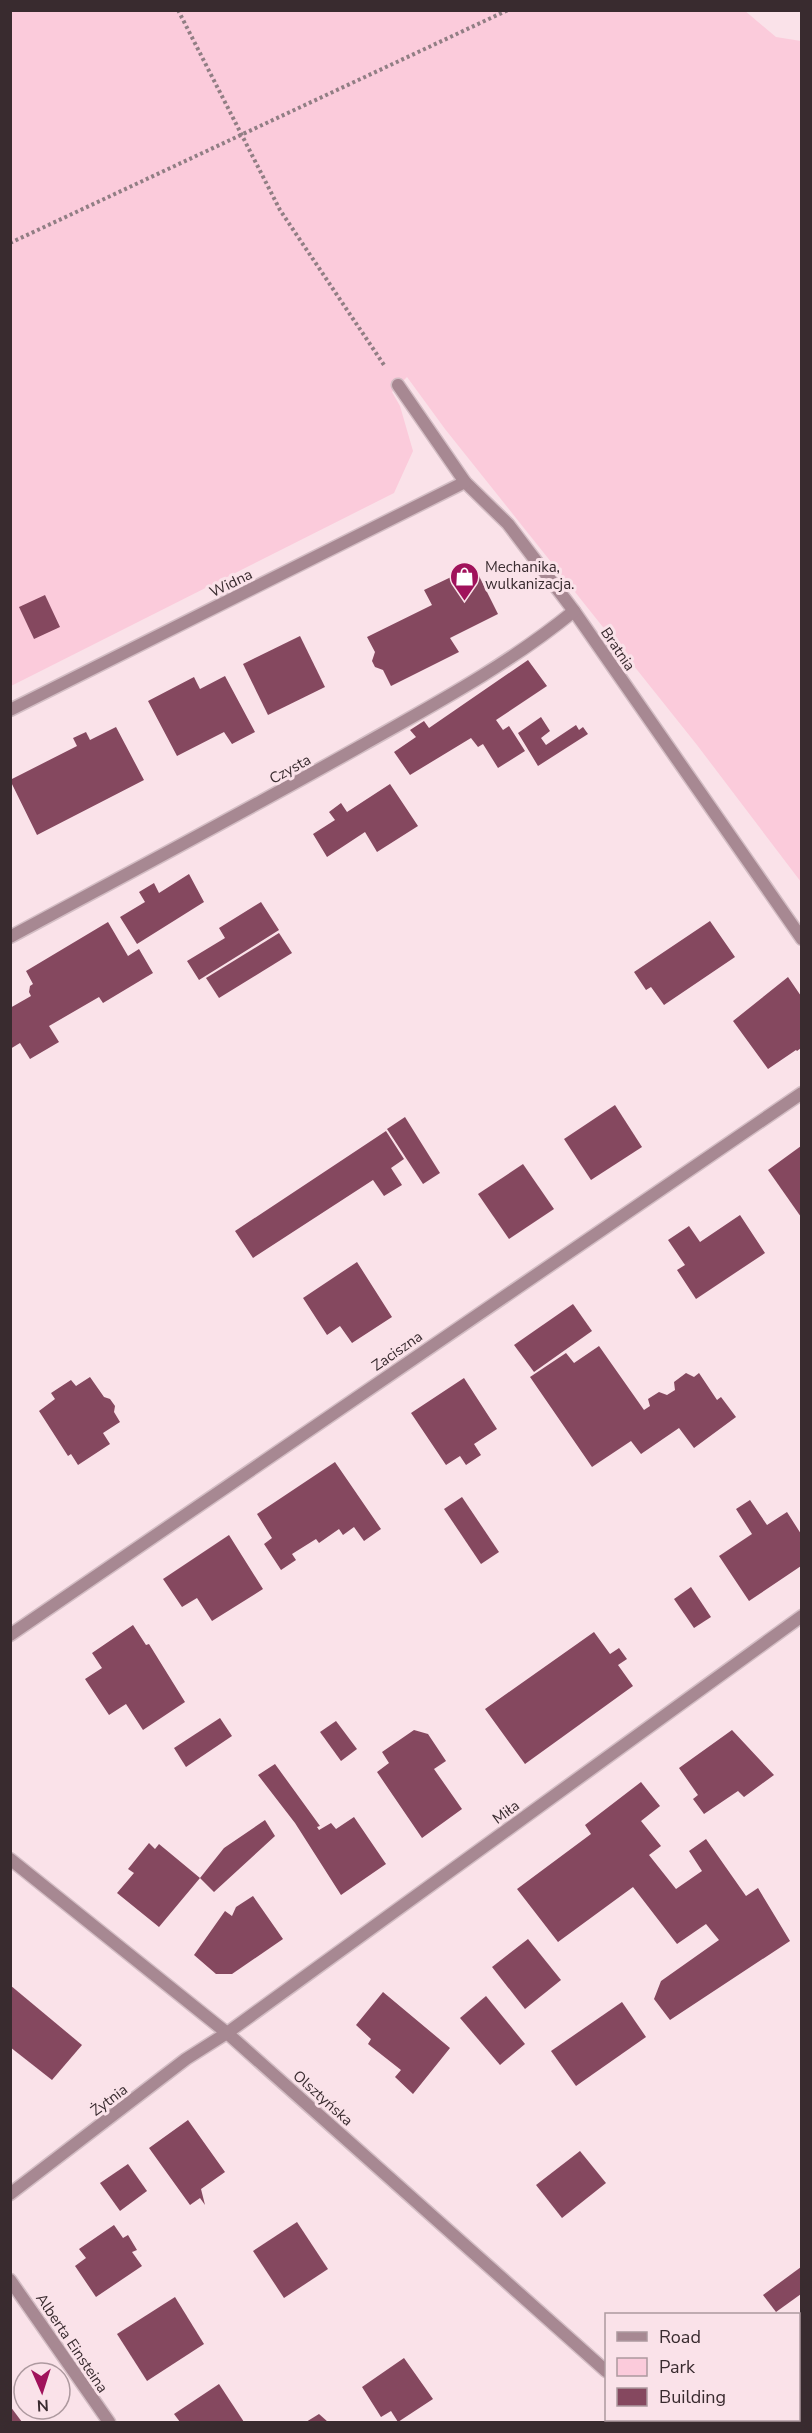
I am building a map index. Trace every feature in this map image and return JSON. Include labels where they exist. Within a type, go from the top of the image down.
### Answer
[{"type":"street","name":"Bratnia","points":[[398,385],[465,482],[508,524],[574,611],[801,939]]},
{"type":"street","name":"Widna","points":[[10,710],[465,482]]},
{"type":"street","name":"Czysta","points":[[10,937],[275,794],[476,680],[537,641],[574,611]]},
{"type":"street","name":"Zaciszna","points":[[10,1635],[801,1093]]},
{"type":"street","name":"Miła","points":[[227,2033],[801,1616]]},
{"type":"street","name":"Olsztyńska","points":[[10,1859],[227,2033],[605,2370]]},
{"type":"street","name":"Żytnia","points":[[10,2194],[186,2059],[227,2033]]},
{"type":"street","name":"Alberta Einsteina","points":[[10,2280],[109,2422]]},
{"type":"path","points":[[178,10],[280,210],[398,385]]},
{"type":"path","points":[[10,243],[508,10]]},
{"type":"green space","points":[[744,10],[776,37],[801,41],[801,882],[697,745],[445,429],[407,377],[392,392],[400,406],[413,451],[394,493],[11,686],[11,11]]},
{"type":"building","points":[[474,566],[498,614],[450,638],[459,652],[391,686],[383,670],[375,667],[372,661],[375,652],[367,637],[432,605],[424,590]]},
{"type":"building","points":[[45,595],[60,627],[34,639],[19,607]]},
{"type":"building","points":[[300,636],[325,687],[268,715],[243,664]]},
{"type":"building","points":[[528,660],[547,686],[496,720],[503,730],[509,726],[525,751],[498,768],[483,744],[478,747],[471,738],[410,775],[394,752],[416,737],[410,730],[424,721],[429,728]]},
{"type":"building","points":[[225,676],[255,732],[232,744],[224,732],[177,756],[148,701],[194,677],[200,689]]},
{"type":"building","points":[[541,717],[550,731],[541,738],[546,745],[576,725],[579,730],[583,727],[588,734],[538,766],[518,733]]},
{"type":"building","points":[[116,727],[144,780],[37,835],[10,780],[77,746],[73,738],[86,732],[90,740]]},
{"type":"building","points":[[390,784],[418,826],[377,852],[365,832],[327,857],[313,834],[335,820],[329,812],[341,803],[347,812]]},
{"type":"building","points":[[189,874],[204,902],[137,944],[120,917],[145,902],[139,892],[154,883],[159,893]]},
{"type":"building","points":[[261,902],[279,930],[199,980],[187,961],[225,938],[219,928]]},
{"type":"building","points":[[710,921],[735,957],[664,1005],[651,987],[646,990],[634,972]]},
{"type":"building","points":[[108,922],[128,956],[139,949],[153,973],[103,1003],[99,997],[49,1026],[59,1042],[30,1059],[20,1043],[10,1049],[10,1008],[31,996],[30,986],[33,984],[26,971]]},
{"type":"building","points":[[279,933],[292,953],[219,998],[206,978]]},
{"type":"building","points":[[788,977],[801,996],[801,1048],[768,1069],[733,1021]]},
{"type":"building","points":[[615,1105],[642,1147],[591,1180],[564,1139]]},
{"type":"building","points":[[405,1117],[440,1173],[423,1184],[387,1129]]},
{"type":"building","points":[[386,1131],[404,1159],[391,1168],[402,1185],[384,1196],[373,1180],[253,1258],[235,1231]]},
{"type":"building","points":[[801,1146],[801,1217],[768,1170]]},
{"type":"building","points":[[523,1164],[554,1209],[509,1239],[478,1194]]},
{"type":"building","points":[[740,1215],[765,1253],[696,1299],[677,1270],[685,1265],[668,1240],[689,1226],[700,1242]]},
{"type":"building","points":[[357,1262],[392,1317],[352,1343],[340,1326],[327,1335],[303,1298]]},
{"type":"building","points":[[573,1304],[592,1331],[534,1372],[514,1345]]},
{"type":"building","points":[[599,1346],[644,1410],[650,1406],[648,1399],[659,1392],[667,1395],[675,1390],[674,1382],[686,1373],[694,1377],[699,1373],[717,1400],[721,1397],[736,1417],[694,1448],[679,1428],[641,1454],[631,1441],[592,1467],[530,1377],[566,1353],[574,1363]]},
{"type":"building","points":[[90,1377],[104,1397],[110,1399],[115,1406],[114,1412],[120,1422],[103,1433],[110,1444],[78,1465],[71,1454],[68,1456],[39,1411],[55,1399],[51,1393],[71,1380],[76,1386]]},
{"type":"building","points":[[464,1378],[497,1429],[474,1444],[481,1455],[466,1465],[460,1456],[446,1465],[411,1413]]},
{"type":"building","points":[[335,1462],[381,1529],[364,1541],[354,1527],[343,1535],[339,1529],[319,1543],[316,1539],[292,1554],[296,1560],[281,1570],[264,1544],[272,1538],[257,1514]]},
{"type":"building","points":[[462,1497],[499,1552],[481,1564],[444,1509]]},
{"type":"building","points":[[750,1500],[767,1525],[787,1512],[801,1534],[801,1566],[749,1601],[719,1556],[752,1534],[736,1509]]},
{"type":"building","points":[[229,1535],[263,1589],[212,1621],[197,1598],[182,1607],[163,1579]]},
{"type":"building","points":[[691,1587],[711,1617],[694,1628],[674,1599]]},
{"type":"building","points":[[133,1625],[146,1645],[149,1644],[185,1702],[143,1730],[126,1704],[109,1715],[85,1679],[102,1668],[92,1653]]},
{"type":"building","points":[[594,1632],[610,1654],[619,1648],[627,1659],[618,1665],[633,1686],[525,1764],[485,1709]]},
{"type":"building","points":[[220,1718],[232,1736],[186,1767],[174,1748]]},
{"type":"building","points":[[336,1721],[357,1749],[341,1761],[320,1732]]},
{"type":"building","points":[[414,1730],[428,1734],[446,1761],[434,1769],[462,1809],[422,1838],[377,1772],[389,1763],[382,1752]]},
{"type":"building","points":[[732,1730],[774,1775],[744,1797],[738,1791],[704,1814],[693,1799],[698,1795],[679,1768]]},
{"type":"building","points":[[275,1764],[320,1826],[317,1827],[319,1830],[331,1823],[336,1829],[354,1817],[386,1864],[341,1895],[295,1823],[258,1775]]},
{"type":"building","points":[[641,1782],[660,1806],[641,1821],[661,1846],[649,1855],[676,1889],[702,1871],[689,1851],[706,1839],[746,1896],[758,1888],[790,1941],[670,2020],[654,1999],[661,1981],[719,1940],[706,1924],[677,1944],[633,1887],[558,1942],[517,1889],[591,1834],[585,1825]]},
{"type":"building","points":[[265,1820],[275,1836],[214,1892],[200,1878],[224,1848]]},
{"type":"building","points":[[149,1843],[155,1849],[159,1844],[200,1878],[159,1927],[117,1893],[134,1873],[128,1869]]},
{"type":"building","points":[[253,1896],[283,1939],[232,1974],[216,1974],[194,1955],[225,1911],[232,1916],[236,1907]]},
{"type":"building","points":[[528,1939],[561,1980],[525,2009],[492,1967]]},
{"type":"building","points":[[10,1985],[82,2045],[52,2080],[10,2047]]},
{"type":"building","points":[[383,1992],[450,2048],[413,2094],[395,2077],[401,2070],[368,2044],[371,2039],[356,2025]]},
{"type":"building","points":[[486,1996],[525,2044],[500,2065],[460,2018]]},
{"type":"building","points":[[622,2002],[646,2037],[576,2086],[551,2051]]},
{"type":"building","points":[[188,2120],[225,2172],[201,2189],[205,2205],[200,2198],[190,2205],[149,2148]]},
{"type":"building","points":[[580,2151],[606,2183],[562,2218],[536,2185]]},
{"type":"building","points":[[128,2164],[147,2191],[120,2211],[100,2183]]},
{"type":"building","points":[[297,2222],[328,2269],[284,2298],[253,2251]]},
{"type":"building","points":[[114,2225],[123,2238],[128,2235],[137,2250],[132,2252],[142,2266],[96,2297],[75,2266],[86,2258],[79,2249]]},
{"type":"building","points":[[801,2267],[801,2294],[776,2312],[763,2295]]},
{"type":"building","points":[[175,2297],[204,2344],[147,2381],[117,2334]]},
{"type":"building","points":[[404,2358],[433,2399],[398,2422],[391,2411],[381,2417],[362,2387]]},
{"type":"building","points":[[800,2368],[801,2422],[754,2421],[800,2421]]},
{"type":"building","points":[[219,2384],[244,2422],[180,2422],[174,2414]]},
{"type":"building","points":[[10,2406],[12,2421],[22,2422],[10,2422]]},
{"type":"building","points":[[319,2414],[328,2422],[306,2422]]},
{"type":"place","name":"Mechanika, wulkanizacja.","points":[[464,602]]}]
